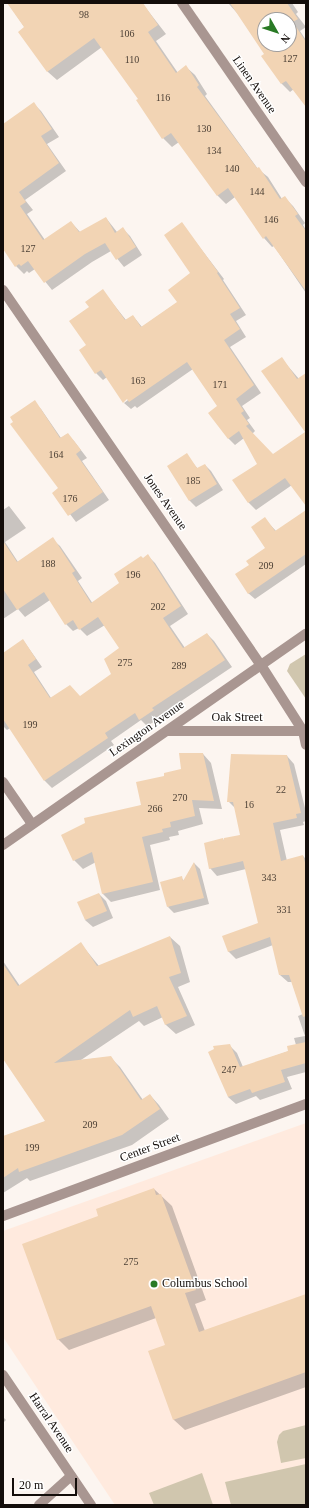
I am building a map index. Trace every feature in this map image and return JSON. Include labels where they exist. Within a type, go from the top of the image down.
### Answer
[{"type":"street","name":"Linen Avenue","points":[[182,3],[306,182]]},
{"type":"street","name":"Jones Avenue","points":[[3,290],[261,665],[304,731],[306,744]]},
{"type":"street","name":"Lexington Avenue","points":[[3,845],[306,634]]},
{"type":"street","name":"Oak Street","points":[[168,731],[304,731]]},
{"type":"street","points":[[3,782],[32,824]]},
{"type":"street","name":"Center Street","points":[[3,1216],[306,1104]]},
{"type":"street","name":"Harral Avenue","points":[[3,1375],[91,1505]]},
{"type":"street","points":[[39,1505],[71,1476]]},
{"type":"shaded area","points":[[306,654],[306,699],[287,671],[290,664]]},
{"type":"shaded area","name":"Columbus School","points":[[306,1123],[306,1505],[115,1505],[3,1337],[3,1231]]},
{"type":"shaded area","points":[[306,1425],[306,1458],[281,1463],[277,1442],[279,1435],[283,1431]]},
{"type":"shaded area","points":[[306,1464],[306,1505],[231,1505],[225,1482]]},
{"type":"shaded area","points":[[202,1473],[213,1505],[154,1505],[149,1493]]},
{"type":"building","points":[[7,3],[143,3],[158,25],[148,32],[176,73],[186,65],[199,85],[197,87],[257,168],[259,167],[280,199],[285,196],[298,214],[295,216],[306,231],[306,291],[266,236],[263,239],[228,188],[217,196],[171,133],[162,139],[136,100],[138,99],[94,38],[47,72],[18,32],[24,27]]},
{"type":"building","points":[[230,3],[287,3],[293,12],[257,12],[257,44]]},
{"type":"building","points":[[297,28],[306,42],[306,107],[286,81],[281,84],[261,56],[264,54],[263,52],[297,52]]},
{"type":"building","points":[[34,102],[52,129],[41,136],[59,163],[19,192],[26,202],[20,206],[43,240],[71,221],[79,232],[106,217],[115,233],[123,227],[136,247],[116,260],[105,243],[85,254],[44,283],[28,261],[21,266],[19,264],[15,267],[3,249],[3,124]]},
{"type":"building","points":[[182,222],[218,272],[217,273],[240,308],[230,314],[240,329],[224,340],[254,385],[236,399],[244,411],[241,413],[249,424],[246,426],[273,454],[305,432],[261,371],[282,357],[297,379],[306,373],[306,506],[285,478],[248,503],[232,480],[257,464],[239,431],[228,439],[208,413],[217,406],[187,362],[129,402],[127,399],[123,403],[101,370],[95,374],[79,350],[86,345],[69,321],[89,307],[85,302],[103,289],[125,320],[133,315],[141,327],[177,302],[168,290],[190,273],[164,235]]},
{"type":"building","points":[[35,400],[60,438],[68,433],[81,450],[76,454],[103,492],[68,516],[52,493],[58,488],[10,424],[13,422],[10,417]]},
{"type":"building","points":[[187,453],[197,468],[205,464],[217,484],[189,501],[167,466]]},
{"type":"building","points":[[306,510],[306,554],[248,594],[235,574],[249,565],[246,561],[265,548],[251,527],[265,517],[275,531]]},
{"type":"building","points":[[53,537],[75,571],[72,573],[91,603],[119,583],[114,574],[141,556],[143,558],[148,554],[181,606],[163,618],[183,648],[207,633],[225,660],[152,708],[154,710],[139,720],[135,713],[105,733],[108,738],[44,781],[3,719],[3,653],[23,639],[36,659],[28,665],[50,698],[70,685],[80,696],[111,674],[104,659],[119,648],[98,617],[79,630],[73,620],[65,625],[44,592],[17,610],[3,589],[3,541],[17,562]]},
{"type":"building","points":[[179,753],[203,753],[214,801],[192,800],[195,816],[170,822],[171,827],[162,829],[163,832],[142,837],[153,882],[102,894],[92,852],[73,861],[61,835],[85,823],[84,818],[141,805],[136,782],[164,776],[164,773],[181,769]]},
{"type":"building","points":[[231,754],[287,755],[301,813],[296,814],[297,818],[273,823],[281,861],[303,855],[306,866],[306,1016],[303,1017],[289,975],[279,975],[270,937],[228,952],[222,936],[258,923],[243,861],[209,869],[204,843],[223,838],[223,841],[224,838],[240,835],[233,802],[227,802]]},
{"type":"building","points":[[194,862],[204,898],[167,907],[160,882],[182,876],[183,881]]},
{"type":"building","points":[[99,893],[107,911],[85,920],[77,902]]},
{"type":"building","points":[[170,936],[181,973],[169,977],[187,1016],[165,1025],[157,1006],[133,1017],[130,1010],[54,1063],[111,1056],[141,1100],[150,1094],[160,1109],[122,1135],[19,1172],[18,1168],[3,1178],[3,1136],[45,1121],[3,1059],[3,964],[18,986],[81,942],[97,966]]},
{"type":"building","points":[[306,1042],[306,1063],[281,1070],[285,1082],[252,1093],[250,1089],[228,1097],[208,1052],[214,1049],[213,1046],[230,1044],[240,1067],[288,1051],[287,1046]]},
{"type":"building","points":[[154,1188],[156,1195],[161,1194],[196,1290],[185,1293],[199,1332],[306,1294],[306,1372],[173,1420],[148,1351],[165,1345],[151,1306],[57,1340],[22,1244],[98,1216],[96,1209]]},
{"type":"place","name":"Columbus School","points":[[154,1284]]}]
